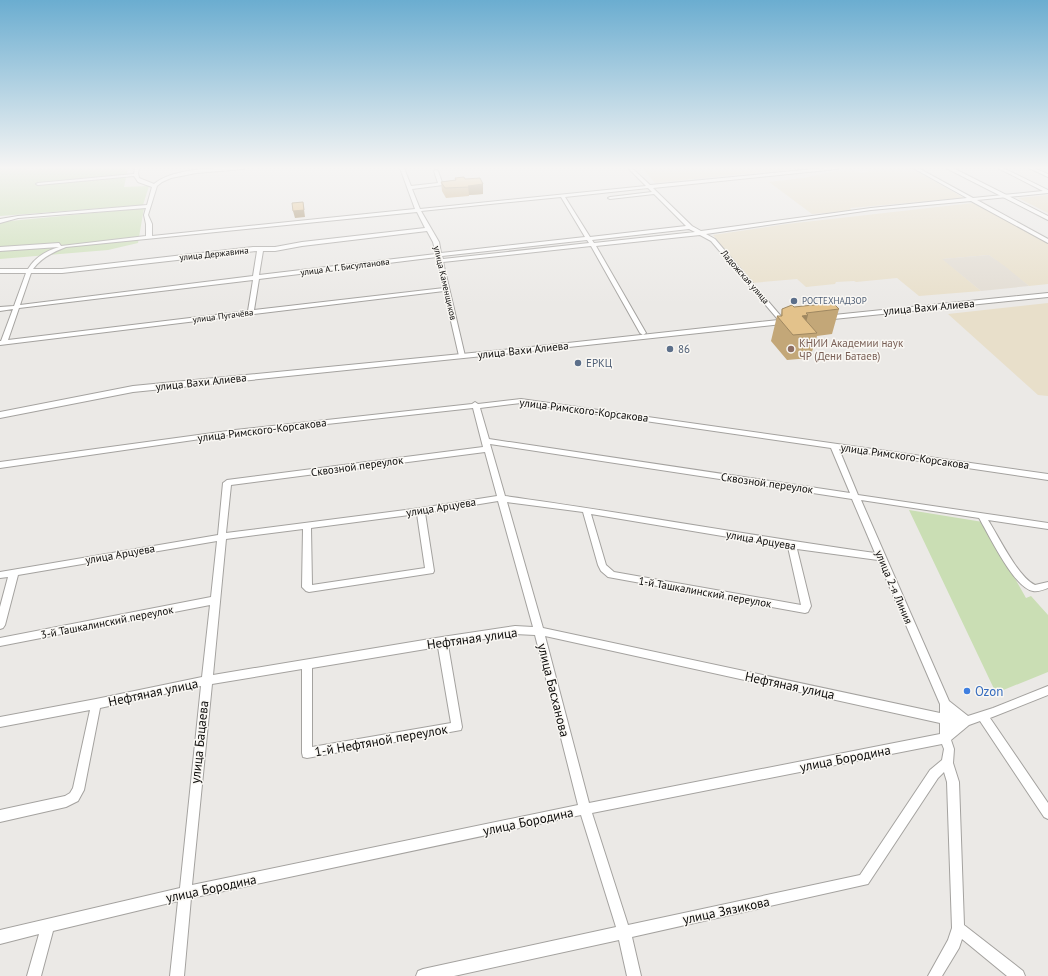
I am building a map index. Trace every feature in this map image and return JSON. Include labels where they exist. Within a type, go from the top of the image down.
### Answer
[{"type":"main road","name":"улица Вахи Алиева","points":[[1048,292],[815,317],[1048,296]]},
{"type":"main road","name":"улица Вахи Алиева","points":[[0,411],[125,386],[461,354],[643,333],[793,319]]},
{"type":"main road","name":"улица Вахи Алиева","points":[[0,415],[133,389],[782,320]]},
{"type":"street","points":[[0,221],[18,217],[59,214]]},
{"type":"street","points":[[146,214],[149,224],[149,238]]},
{"type":"street","name":"улица Каменщиков","points":[[420,214],[427,229],[433,235],[447,289],[461,354]]},
{"type":"street","points":[[0,249],[149,238],[425,214]]},
{"type":"street","points":[[113,241],[149,243],[426,214]]},
{"type":"street","points":[[573,214],[592,244],[643,333]]},
{"type":"street","name":"Ладожская улица","points":[[676,214],[690,227],[712,240],[782,320]]},
{"type":"street","name":"улица А. Г. Бисултанова","points":[[0,309],[256,278],[699,232],[801,220],[839,214]]},
{"type":"street","points":[[997,214],[1048,241]]},
{"type":"street","name":"улица А. Г. Бисултанова","points":[[439,258],[588,238],[690,227]]},
{"type":"street","name":"улица Державина","points":[[0,271],[62,271],[253,249],[260,250],[427,229]]},
{"type":"street","points":[[2,343],[17,307],[28,271],[39,258],[55,249],[74,244]]},
{"type":"street","points":[[252,312],[260,250]]},
{"type":"street","name":"улица Пугачёва","points":[[2,343],[447,289]]},
{"type":"street","name":"улица Римского-Корсакова","points":[[0,466],[235,432],[475,404],[521,401],[1048,476]]},
{"type":"street","name":"улица Басханова","points":[[475,404],[539,631],[585,809],[624,932],[634,976]]},
{"type":"street","name":"Сквозной переулок","points":[[226,483],[487,445],[856,496],[1048,526]]},
{"type":"street","name":"улица 2-я Линия","points":[[833,445],[945,704],[966,721]]},
{"type":"street","name":"улица Бацаева","points":[[177,976],[205,681],[215,600],[226,483]]},
{"type":"street","name":"улица Арцуева","points":[[0,575],[221,537],[421,511],[501,498],[586,510],[792,545],[881,557]]},
{"type":"street","name":"1-й Ташкалинский переулок","points":[[586,510],[602,565],[611,575],[804,609],[806,606],[792,545]]},
{"type":"street","points":[[307,526],[307,587],[309,589],[430,571],[421,511]]},
{"type":"street","points":[[982,516],[1014,569],[1026,585],[1034,588],[1048,584]]},
{"type":"street","points":[[0,625],[14,572]]},
{"type":"street","name":"3-й Ташкалинский переулок","points":[[0,642],[215,600]]},
{"type":"street","name":"Нефтяная улица","points":[[0,722],[205,681],[515,630],[539,631],[944,719],[966,721]]},
{"type":"street","name":"1-й Нефтяной переулок","points":[[307,664],[307,753],[456,727],[442,642]]},
{"type":"street","name":"улица Бородина","points":[[0,937],[185,893],[585,809],[945,738],[966,721],[1048,690]]},
{"type":"street","points":[[0,816],[66,801],[74,797],[78,790],[96,704]]},
{"type":"street","points":[[935,976],[954,943],[958,928],[953,782],[947,762],[949,749],[945,738],[945,704]]},
{"type":"street","points":[[982,716],[1048,813]]},
{"type":"street","name":"улица Зязикова","points":[[423,976],[864,880],[934,774],[947,762]]},
{"type":"street","points":[[34,976],[48,926]]},
{"type":"street","points":[[958,928],[1018,976]]},
{"type":"shaded area","points":[[880,214],[993,214],[1048,243],[1048,284],[1029,286],[989,255],[943,259],[981,291],[919,296],[897,278],[856,282],[836,282],[835,284],[806,287],[797,279],[752,283],[713,235],[787,224]]},
{"type":"shaded area","points":[[989,255],[1029,286],[981,291],[942,259]]},
{"type":"shaded area","points":[[1048,303],[1048,396],[1038,395],[948,314]]},
{"type":"green space","points":[[0,214],[32,214],[0,216]]},
{"type":"green space","points":[[87,214],[143,214],[138,243],[108,250],[0,259],[0,222]]},
{"type":"green space","points":[[909,510],[983,522],[1026,598],[1031,596],[1048,615],[1048,672],[996,693]]},
{"type":"building","points":[[833,303],[839,309],[806,313],[808,315],[802,316],[817,333],[793,335],[777,316],[782,316],[782,309],[792,305],[794,307]]},
{"type":"place","name":"РОСТЕХНАДЗОР","points":[[794,301]]},
{"type":"place","name":"86","points":[[670,349]]},
{"type":"place","name":"КНИИ Академии наук ЧР (Дени Батаев)","points":[[791,349]]},
{"type":"place","name":"ЕРКЦ","points":[[578,363]]},
{"type":"place","name":"Ozon","points":[[967,691]]}]
